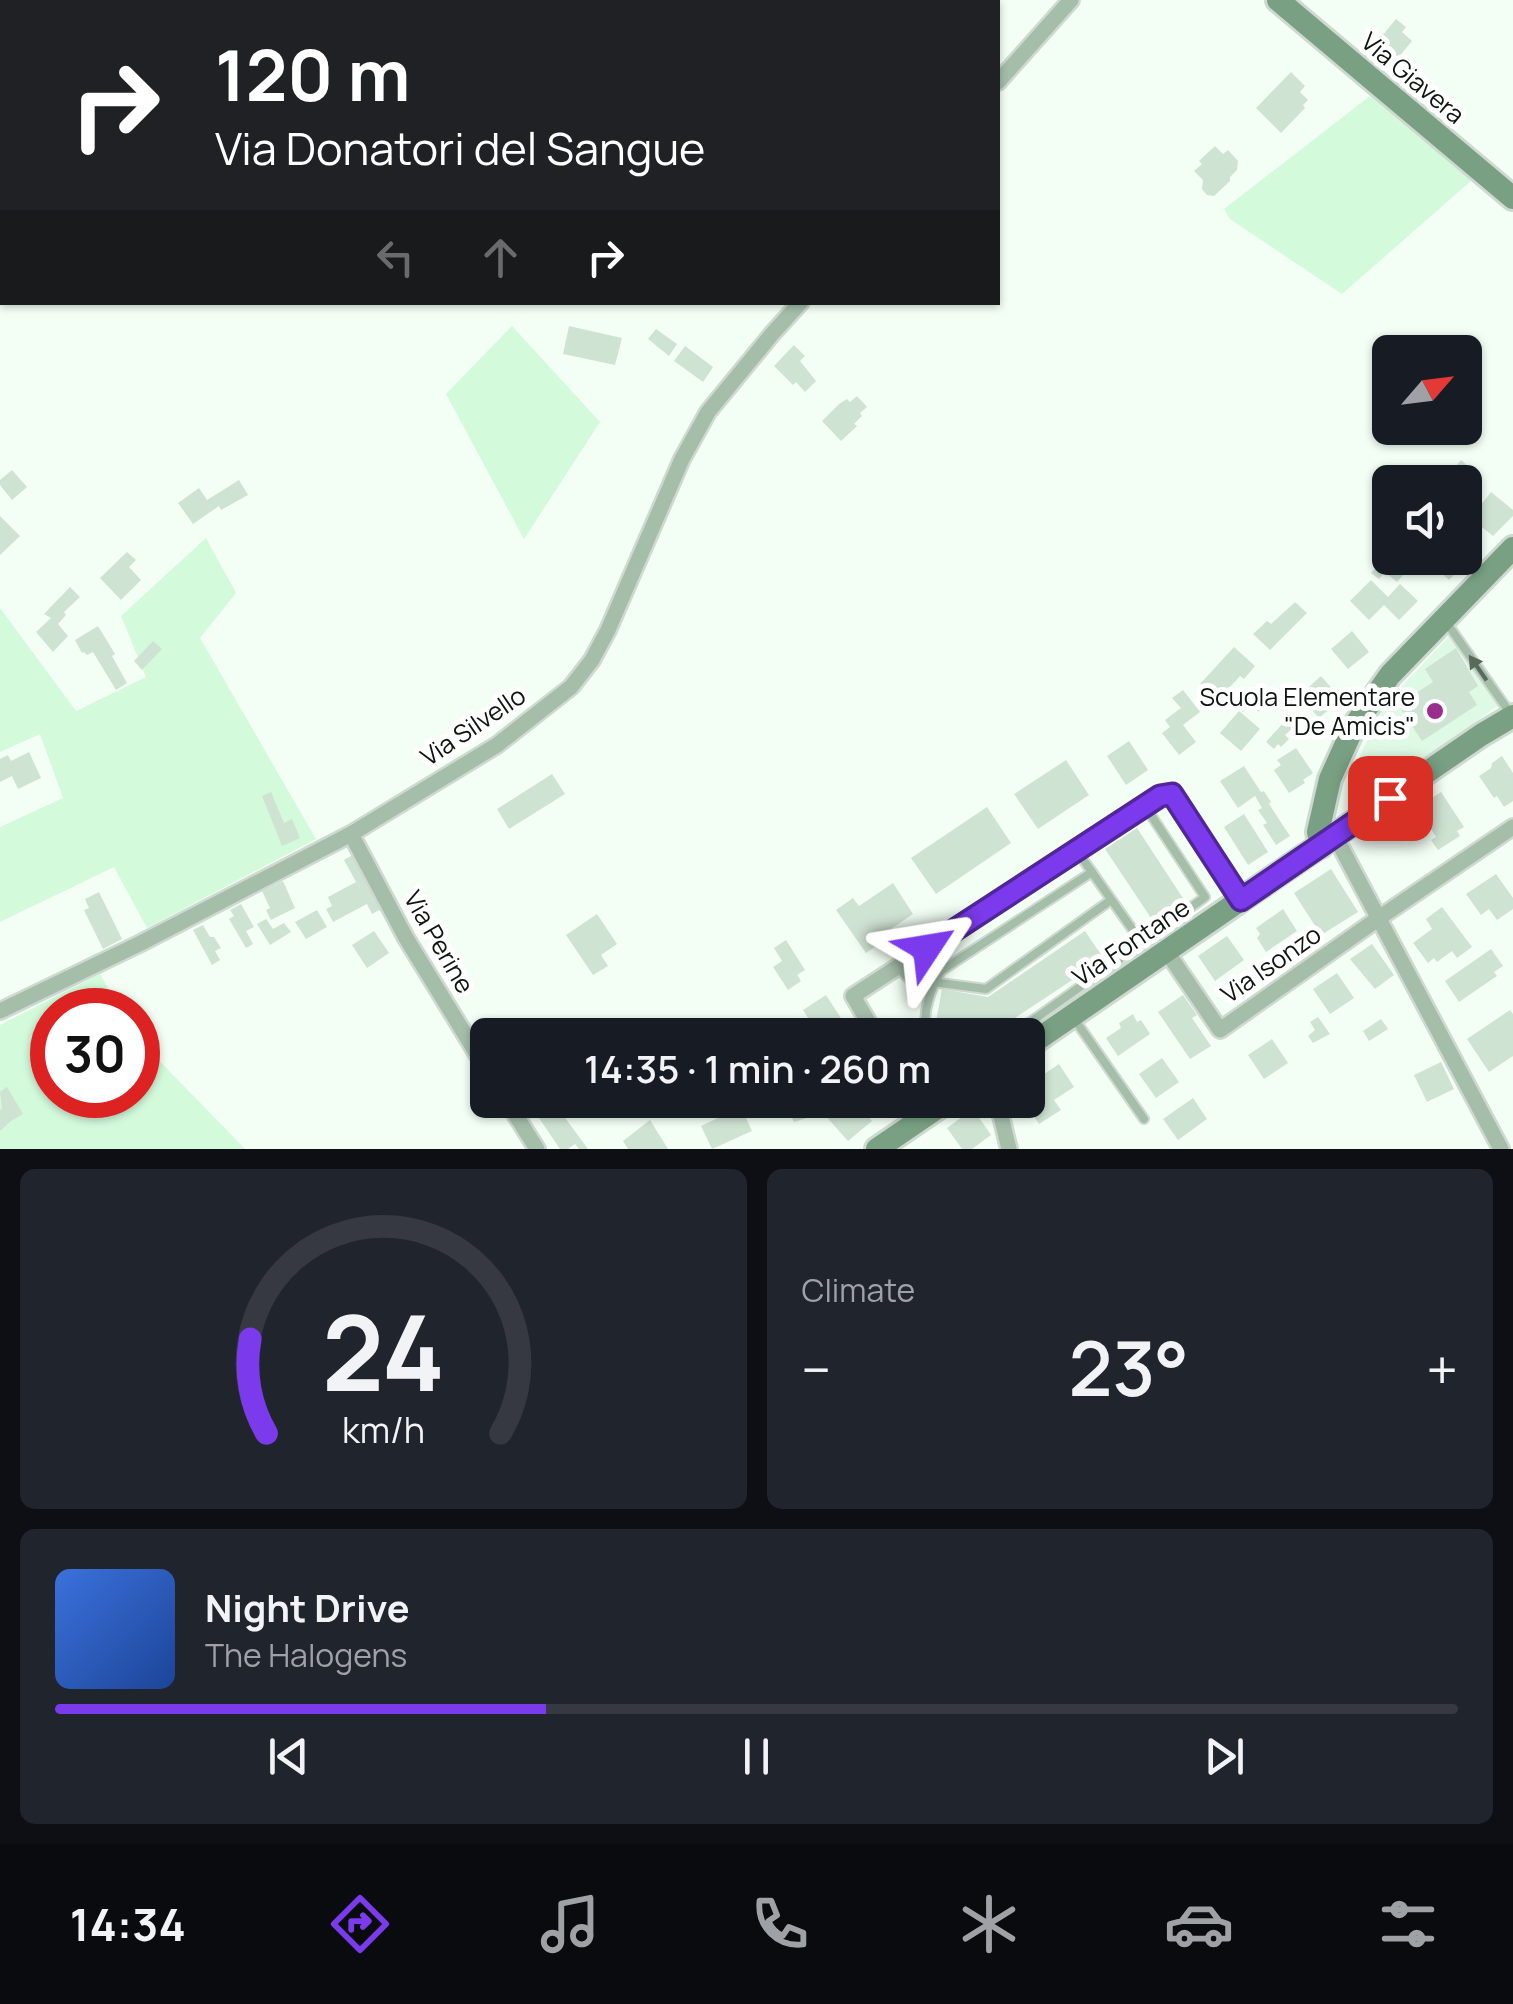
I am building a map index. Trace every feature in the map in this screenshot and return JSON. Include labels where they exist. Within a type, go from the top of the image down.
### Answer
[{"type":"street","points":[[1000,80],[1071,0]]},
{"type":"street","name":"Via Giavera","points":[[1278,0],[1513,198]]},
{"type":"street","name":"Via Silvello","points":[[0,1011],[142,943],[351,834],[497,745],[571,687],[608,630],[682,459],[708,412],[797,305]]},
{"type":"street","points":[[1501,1149],[1379,918],[1318,832],[1330,779],[1354,726],[1390,675],[1513,548]]},
{"type":"street","name":"Via Fontane","points":[[1045,1034],[1513,716]]},
{"type":"street","points":[[866,1018],[853,996],[1160,796],[1172,794],[1241,900]]},
{"type":"street","name":"Via Isonzo","points":[[1167,952],[1220,1030],[1513,827]]},
{"type":"street","name":"Via Perine","points":[[351,834],[406,938],[470,1043]]},
{"type":"street","points":[[518,1118],[538,1149]]},
{"type":"street","points":[[877,1149],[910,1118]]},
{"type":"street","points":[[1001,1118],[1007,1148]]},
{"type":"lane","points":[[1444,620],[1513,716]]},
{"type":"lane","points":[[1036,1018],[1205,898],[1145,806]]},
{"type":"lane","points":[[1077,850],[1142,943]]},
{"type":"lane","points":[[926,1018],[934,982],[941,971],[1092,872]]},
{"type":"lane","points":[[897,967],[910,980],[986,988],[1111,900]]},
{"type":"lane","points":[[1072,1016],[1144,1119]]},
{"type":"shaded area","points":[[1370,96],[1471,181],[1342,294],[1230,219],[1224,209]]},
{"type":"shaded area","points":[[512,326],[600,422],[524,539],[446,394]]},
{"type":"shaded area","points":[[206,538],[236,593],[200,638],[316,839],[147,928],[114,867],[0,922],[0,827],[63,798],[40,734],[0,752],[0,608],[76,711],[146,677],[121,616]]},
{"type":"shaded area","name":"Scuola Elementare \"De Amicis\"","points":[[1456,629],[1505,701],[1380,788],[1365,791],[1350,778],[1383,706]]},
{"type":"shaded area","points":[[100,974],[108,988],[73,988]]},
{"type":"shaded area","points":[[30,1010],[30,1118],[160,1118],[160,1062],[245,1149],[0,1149],[0,1025]]},
{"type":"building","points":[[1396,19],[1406,27],[1402,32],[1412,41],[1398,58],[1378,41]]},
{"type":"building","points":[[1291,72],[1305,86],[1300,92],[1308,100],[1281,133],[1256,108]]},
{"type":"building","points":[[1215,146],[1223,154],[1228,150],[1238,161],[1230,181],[1214,196],[1202,189],[1203,180],[1194,171]]},
{"type":"building","points":[[569,326],[622,338],[615,365],[563,354]]},
{"type":"building","points":[[656,329],[677,344],[669,356],[648,339]]},
{"type":"building","points":[[794,345],[805,356],[800,361],[816,381],[805,392],[774,366]]},
{"type":"building","points":[[685,346],[713,367],[703,382],[674,361]]},
{"type":"building","points":[[857,396],[867,407],[854,424],[857,426],[841,441],[822,421],[839,404]]},
{"type":"building","points":[[12,470],[27,487],[12,500],[0,480]]},
{"type":"building","points":[[239,480],[248,495],[221,510],[219,506],[193,524],[178,503],[199,488],[207,500]]},
{"type":"building","points":[[1491,492],[1513,510],[1513,516],[1493,536],[1482,527],[1482,504]]},
{"type":"building","points":[[0,516],[20,536],[0,555]]},
{"type":"building","points":[[127,552],[136,560],[129,567],[141,580],[121,600],[100,578]]},
{"type":"building","points":[[1371,580],[1388,597],[1400,584],[1418,601],[1399,620],[1384,605],[1369,620],[1350,601]]},
{"type":"building","points":[[70,587],[80,597],[58,624],[68,636],[53,652],[36,632],[51,618],[44,614]]},
{"type":"building","points":[[1295,602],[1307,613],[1270,650],[1253,634]]},
{"type":"building","points":[[98,626],[127,683],[116,690],[93,652],[82,653],[75,640]]},
{"type":"building","points":[[1352,631],[1369,652],[1348,669],[1331,649]]},
{"type":"building","points":[[153,641],[162,649],[142,670],[134,661]]},
{"type":"building","points":[[1234,647],[1255,666],[1218,700],[1200,684]]},
{"type":"building","points":[[1456,648],[1478,686],[1469,692],[1477,705],[1422,741],[1398,705],[1433,682],[1425,669]]},
{"type":"building","points":[[1321,676],[1341,699],[1319,718],[1299,696]]},
{"type":"building","points":[[1252,687],[1268,702],[1259,712],[1250,704],[1243,712],[1236,705]]},
{"type":"building","points":[[1183,690],[1200,712],[1183,725],[1196,742],[1179,755],[1162,733],[1170,727],[1165,720],[1181,708],[1172,698]]},
{"type":"building","points":[[1239,711],[1260,729],[1241,751],[1220,733]]},
{"type":"building","points":[[1285,721],[1293,728],[1285,735],[1289,739],[1274,749],[1266,742]]},
{"type":"building","points":[[1129,741],[1148,770],[1126,785],[1107,756]]},
{"type":"building","points":[[1296,748],[1313,773],[1289,793],[1274,770],[1281,765],[1277,760]]},
{"type":"building","points":[[29,752],[41,778],[18,789],[12,776],[0,782],[0,759],[8,755],[11,761]]},
{"type":"building","points":[[1502,756],[1513,773],[1513,801],[1504,807],[1479,776]]},
{"type":"building","points":[[1066,760],[1089,795],[1038,829],[1014,794]]},
{"type":"building","points":[[1244,766],[1290,836],[1276,845],[1263,825],[1267,823],[1255,796],[1238,808],[1220,781]]},
{"type":"building","points":[[552,774],[565,794],[509,829],[497,809]]},
{"type":"building","points":[[271,792],[284,823],[292,819],[300,838],[282,846],[262,796]]},
{"type":"building","points":[[1441,792],[1464,827],[1457,831],[1460,836],[1438,850],[1428,824],[1422,828],[1411,812]]},
{"type":"building","points":[[987,807],[1011,843],[936,894],[911,858]]},
{"type":"building","points":[[1244,814],[1268,852],[1248,865],[1224,827]]},
{"type":"building","points":[[1137,828],[1188,906],[1157,927],[1105,849]]},
{"type":"building","points":[[356,853],[385,907],[372,914],[367,904],[333,922],[326,909],[332,906],[328,897],[356,882],[344,860]]},
{"type":"building","points":[[1331,869],[1358,912],[1321,935],[1294,893]]},
{"type":"building","points":[[1496,874],[1513,898],[1513,909],[1497,920],[1489,909],[1481,915],[1466,894]]},
{"type":"building","points":[[283,881],[295,908],[271,920],[262,891]]},
{"type":"building","points":[[893,883],[913,914],[879,937],[882,942],[866,953],[836,910],[853,898],[859,906]]},
{"type":"building","points":[[99,892],[122,939],[103,949],[84,910],[89,908],[85,899]]},
{"type":"building","points":[[241,904],[254,927],[246,931],[253,944],[246,948],[229,919],[234,916],[230,910]]},
{"type":"building","points":[[1442,907],[1472,947],[1457,958],[1452,951],[1437,962],[1434,958],[1428,963],[1413,943],[1432,929],[1426,919]]},
{"type":"building","points":[[1283,909],[1297,931],[1266,952],[1256,928]]},
{"type":"building","points":[[317,910],[327,927],[306,939],[295,922]]},
{"type":"building","points":[[597,914],[617,944],[601,955],[608,966],[593,975],[566,935]]},
{"type":"building","points":[[266,919],[273,929],[284,923],[291,932],[270,945],[257,924]]},
{"type":"building","points":[[203,925],[221,948],[215,951],[220,960],[212,965],[193,930]]},
{"type":"building","points":[[374,931],[389,953],[367,968],[352,945]]},
{"type":"building","points":[[1085,931],[1104,959],[1015,1018],[937,1018],[942,989],[988,997]]},
{"type":"building","points":[[1227,936],[1244,960],[1215,981],[1198,956]]},
{"type":"building","points":[[786,940],[805,970],[797,975],[801,981],[788,990],[773,967],[782,961],[774,948]]},
{"type":"building","points":[[1372,944],[1394,975],[1375,989],[1350,959]]},
{"type":"building","points":[[1491,949],[1503,966],[1494,972],[1497,976],[1459,1002],[1445,981]]},
{"type":"building","points":[[1337,973],[1354,998],[1330,1014],[1313,989]]},
{"type":"building","points":[[826,995],[841,1018],[808,1018],[803,1010]]},
{"type":"building","points":[[1183,995],[1197,1015],[1192,1018],[1211,1046],[1190,1059],[1158,1012]]},
{"type":"building","points":[[1510,1010],[1513,1056],[1489,1072],[1467,1039]]},
{"type":"building","points":[[1133,1014],[1150,1034],[1118,1056],[1106,1038]]},
{"type":"building","points":[[1318,1017],[1330,1034],[1313,1043],[1308,1036],[1315,1030],[1310,1022]]},
{"type":"building","points":[[1381,1019],[1388,1029],[1369,1041],[1363,1031]]},
{"type":"building","points":[[1272,1039],[1288,1063],[1264,1079],[1248,1055]]},
{"type":"building","points":[[1162,1058],[1179,1082],[1156,1098],[1139,1074]]},
{"type":"building","points":[[1441,1062],[1454,1089],[1427,1102],[1414,1075]]},
{"type":"building","points":[[1059,1064],[1074,1087],[1054,1100],[1061,1110],[1039,1124],[1035,1118],[1045,1118],[1045,1074]]},
{"type":"building","points":[[7,1087],[23,1114],[0,1131],[0,1092]]},
{"type":"building","points":[[1193,1098],[1207,1119],[1178,1140],[1163,1119]]},
{"type":"building","points":[[539,1118],[565,1118],[588,1149],[579,1149],[575,1144],[560,1149]]},
{"type":"building","points":[[718,1118],[746,1118],[752,1131],[712,1149],[701,1126]]},
{"type":"building","points":[[827,1118],[870,1118],[872,1121],[848,1141]]},
{"type":"building","points":[[961,1118],[979,1118],[991,1135],[972,1149],[962,1149],[947,1128]]},
{"type":"building","points":[[650,1120],[668,1149],[628,1149],[623,1141]]},
{"type":"place","name":"Scuola Elementare \"De Amicis\"","points":[[1435,711]]},
{"type":"route","points":[[927,948],[1160,796],[1172,794],[1241,900],[1390,798]]}]
